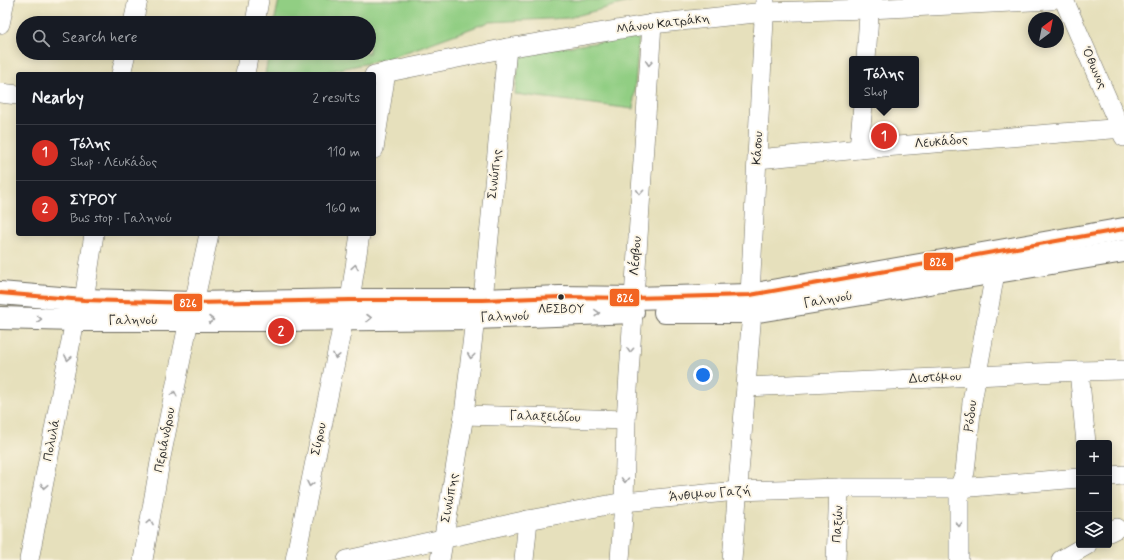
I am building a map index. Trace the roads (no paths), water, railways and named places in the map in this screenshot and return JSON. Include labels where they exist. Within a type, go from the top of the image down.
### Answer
[{"type":"street","points":[[0,24],[5,0]]},
{"type":"street","points":[[135,16],[138,0]]},
{"type":"street","points":[[256,16],[258,0]]},
{"type":"street","name":"Μάνου Κατράκη","points":[[380,73],[507,48],[765,6],[1051,0]]},
{"type":"street","name":"Όθωνος","points":[[1064,0],[1123,131]]},
{"type":"street","points":[[866,56],[870,4]]},
{"type":"street","name":"Κάσου","points":[[732,560],[751,304],[765,6]]},
{"type":"street","name":"Λέσβου","points":[[620,560],[624,502],[626,420],[652,24]]},
{"type":"street","name":"Σινώπης","points":[[440,560],[464,415],[479,309],[507,48]]},
{"type":"street","points":[[121,72],[124,60]]},
{"type":"street","points":[[245,72],[248,60]]},
{"type":"street","points":[[376,124],[380,73]]},
{"type":"street","points":[[0,93],[16,95]]},
{"type":"street","points":[[859,149],[862,108]]},
{"type":"street","name":"Λευκάδος","points":[[758,159],[859,149],[1123,131]]},
{"type":"street","name":"Γαληνού","points":[[751,304],[1124,229]]},
{"type":"street","points":[[84,300],[94,236]]},
{"type":"street","name":"Περιάνδρου","points":[[143,560],[160,462],[209,236]]},
{"type":"street","name":"Σύρου","points":[[295,560],[347,309],[360,236]]},
{"type":"street","name":"Γαληνού","points":[[0,318],[75,320],[191,312],[347,309],[479,309],[560,297],[633,305],[751,304],[995,273],[1124,251]]},
{"type":"street","name":"Ρόδου","points":[[959,560],[959,488],[965,472],[970,415],[995,273]]},
{"type":"street","name":"Γαληνού","points":[[0,294],[84,300],[191,312]]},
{"type":"street","name":"Πολυλά","points":[[30,560],[75,320]]},
{"type":"street","name":"Διστόμου","points":[[746,387],[1124,370]]},
{"type":"street","points":[[1079,371],[1086,440]]},
{"type":"street","name":"Γαλαξειδίου","points":[[464,415],[626,420]]},
{"type":"street","points":[[1112,476],[1124,475]]},
{"type":"street","name":"Άνθιμου Γαζή","points":[[347,560],[528,520],[624,502],[738,491],[839,488],[959,488],[1076,478]]},
{"type":"street","name":"Παξών","points":[[836,560],[839,488]]},
{"type":"street","points":[[524,560],[528,520]]},
{"type":"street","points":[[1065,559],[1082,548]]},
{"type":"place","name":"Τόλης","points":[[884,136]]},
{"type":"place","name":"ΛΕΣΒΟΥ","points":[[561,297]]},
{"type":"place","name":"ΣΥΡΟΥ","points":[[281,331]]}]
